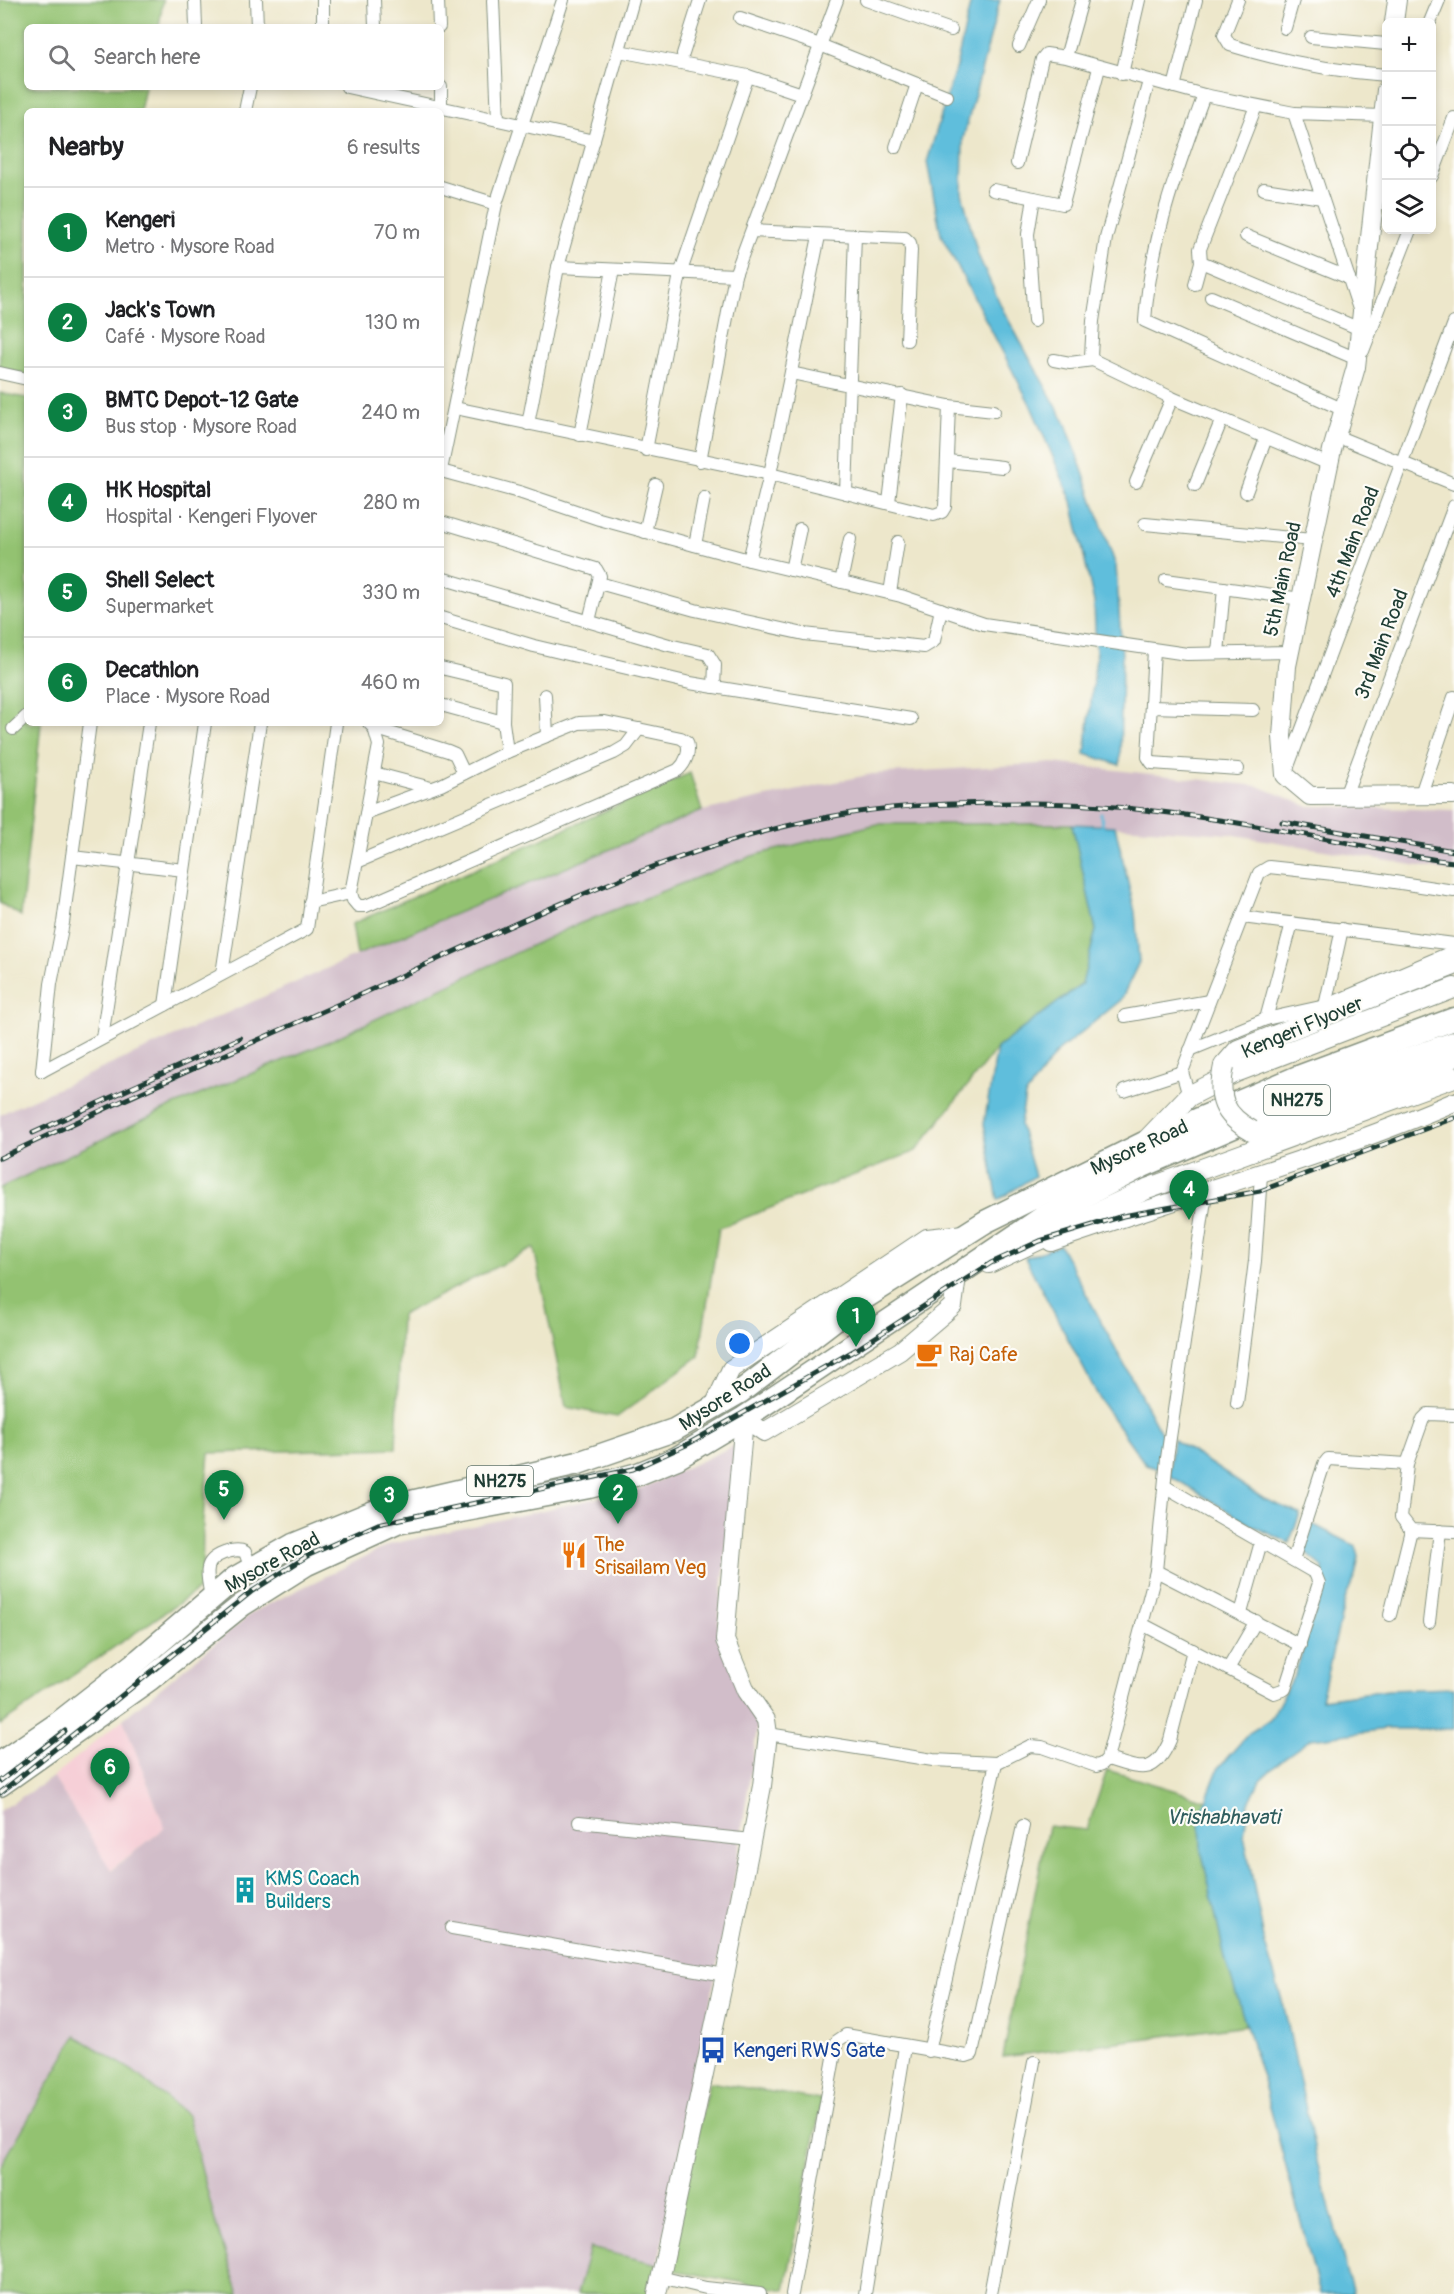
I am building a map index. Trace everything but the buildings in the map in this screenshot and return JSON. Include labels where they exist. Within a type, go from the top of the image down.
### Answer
[{"type":"highway","name":"Mysore Road","points":[[0,1785],[150,1679],[242,1605],[307,1564],[397,1523],[589,1487],[638,1474],[677,1458],[744,1418],[1023,1232],[1043,1205],[1144,1143],[1298,1077],[1454,1019]]},
{"type":"highway","name":"Mysore Road","points":[[1043,1205],[1143,1167],[1318,1090],[1454,1043]]},
{"type":"highway","name":"Mysore Road","points":[[0,1763],[57,1724],[139,1660],[243,1573],[293,1545],[381,1509],[578,1463],[674,1430],[740,1392],[855,1304],[967,1233],[1023,1232]]},
{"type":"highway","points":[[242,1605],[243,1573]]},
{"type":"main road","name":"Kengeri Flyover","points":[[1448,968],[1239,1050],[1224,1066],[1220,1084],[1221,1100],[1237,1123],[1252,1131],[1274,1130],[1454,1057]]},
{"type":"main road","points":[[1144,1143],[1189,1096],[1236,1072],[1454,988]]},
{"type":"main road","points":[[1023,1232],[1454,1077]]},
{"type":"street","points":[[195,0],[196,24]]},
{"type":"street","points":[[256,0],[257,24]]},
{"type":"street","points":[[323,0],[323,24]]},
{"type":"street","points":[[374,0],[375,24]]},
{"type":"street","points":[[438,0],[439,24]]},
{"type":"street","points":[[494,0],[498,120]]},
{"type":"street","points":[[444,457],[496,204],[520,125],[563,0]]},
{"type":"street","points":[[528,424],[558,267],[633,0]]},
{"type":"street","points":[[683,54],[700,0]]},
{"type":"street","points":[[700,461],[735,275],[837,0]]},
{"type":"street","points":[[866,0],[951,30]]},
{"type":"street","points":[[1019,46],[1039,0]]},
{"type":"street","points":[[1066,57],[1082,0]]},
{"type":"street","points":[[1122,74],[1139,0]]},
{"type":"street","points":[[1174,87],[1196,0]]},
{"type":"street","points":[[1238,0],[1224,36],[1230,45],[1278,60],[1333,71],[1382,75]]},
{"type":"street","points":[[1285,28],[1293,0]]},
{"type":"street","points":[[1395,18],[1397,0]]},
{"type":"street","points":[[1432,18],[1439,0]]},
{"type":"street","points":[[740,18],[820,45],[947,96]]},
{"type":"street","points":[[1311,37],[1382,44]]},
{"type":"street","points":[[619,51],[748,76],[802,94]]},
{"type":"street","points":[[1017,163],[1042,59],[1046,54],[1052,53],[1122,74],[1256,106],[1294,113],[1382,115]]},
{"type":"street","points":[[993,190],[1063,204],[1099,68]]},
{"type":"street","points":[[646,450],[680,274],[748,76]]},
{"type":"street","points":[[1093,360],[1091,356],[1093,321],[1106,238],[1149,81]]},
{"type":"street","points":[[896,147],[917,84]]},
{"type":"street","points":[[246,108],[249,90]]},
{"type":"street","points":[[377,90],[441,108],[441,90]]},
{"type":"street","points":[[1204,95],[1169,189],[1147,283],[1145,321],[1344,410]]},
{"type":"street","points":[[1195,284],[1201,262],[1200,249],[1256,106]]},
{"type":"street","points":[[444,109],[594,141]]},
{"type":"street","points":[[1294,113],[1349,278],[1361,323]]},
{"type":"street","points":[[1436,163],[1454,118]]},
{"type":"street","points":[[1211,297],[1357,363],[1384,126]]},
{"type":"street","points":[[444,188],[496,204]]},
{"type":"street","points":[[1264,189],[1322,198]]},
{"type":"street","points":[[1034,198],[1028,234],[1034,321]]},
{"type":"street","points":[[752,231],[819,236],[855,235],[904,238],[910,243],[907,340]]},
{"type":"street","name":"5th Main Road","points":[[1285,775],[1282,737],[1290,652],[1329,464],[1357,363],[1408,234]]},
{"type":"street","points":[[846,493],[855,235]]},
{"type":"street","points":[[749,560],[770,474],[819,236]]},
{"type":"street","points":[[1246,236],[1349,278]]},
{"type":"street","points":[[1201,262],[1361,323]]},
{"type":"street","points":[[558,267],[735,275]]},
{"type":"street","points":[[580,435],[614,270]]},
{"type":"street","name":"4th Main Road","points":[[1285,775],[1454,323]]},
{"type":"street","points":[[1054,360],[1070,363],[1093,360],[1172,399],[1329,464]]},
{"type":"street","points":[[0,373],[24,378]]},
{"type":"street","points":[[790,373],[850,383],[949,406],[994,411]]},
{"type":"street","points":[[889,502],[902,395]]},
{"type":"street","points":[[1136,482],[1172,399]]},
{"type":"street","points":[[455,408],[646,450],[770,474],[934,515],[942,512],[945,507],[949,406]]},
{"type":"street","points":[[1195,485],[1222,419]]},
{"type":"street","points":[[1336,436],[1454,484]]},
{"type":"street","points":[[1246,492],[1266,438]]},
{"type":"street","points":[[948,461],[1002,467]]},
{"type":"street","points":[[444,471],[749,560],[890,593],[984,624],[1187,654],[1290,652]]},
{"type":"street","points":[[645,531],[656,485]]},
{"type":"street","points":[[695,545],[704,498]]},
{"type":"street","name":"3rd Main Road","points":[[1345,796],[1454,506]]},
{"type":"street","points":[[444,523],[596,569],[600,576],[590,621]]},
{"type":"street","points":[[1145,524],[1312,540]]},
{"type":"street","points":[[791,570],[800,529]]},
{"type":"street","points":[[841,582],[850,539]]},
{"type":"street","points":[[890,593],[898,542]]},
{"type":"street","points":[[444,579],[708,654],[715,665],[714,687]]},
{"type":"street","points":[[1166,580],[1301,599]]},
{"type":"street","points":[[598,583],[695,610],[804,634],[924,647],[934,641],[941,609]]},
{"type":"street","points":[[1218,653],[1224,588]]},
{"type":"street","points":[[444,619],[534,646],[714,687],[911,718]]},
{"type":"street","points":[[1154,650],[1148,757],[1152,763],[1238,769]]},
{"type":"street","points":[[444,669],[504,683],[503,722],[507,752]]},
{"type":"street","points":[[545,695],[547,736]]},
{"type":"street","points":[[1421,794],[1454,698]]},
{"type":"street","points":[[444,706],[503,722]]},
{"type":"street","points":[[1151,707],[1253,710]]},
{"type":"street","points":[[12,729],[24,719]]},
{"type":"street","points":[[366,813],[431,789],[507,752],[579,723],[591,721],[681,738],[687,742],[689,748],[685,764],[678,770],[366,906],[358,906],[351,893],[366,813],[374,773],[379,745],[372,726]]},
{"type":"street","points":[[90,726],[72,857],[51,984],[42,1071],[307,929],[336,726]]},
{"type":"street","points":[[102,1038],[149,726]]},
{"type":"street","points":[[165,1005],[205,726]]},
{"type":"street","points":[[222,974],[260,726]]},
{"type":"street","points":[[375,726],[455,754],[464,773]]},
{"type":"street","points":[[357,862],[614,753],[626,746],[639,729]]},
{"type":"street","points":[[374,773],[431,789]]},
{"type":"street","points":[[1285,775],[1310,796],[1454,795]]},
{"type":"street","points":[[72,857],[184,870]]},
{"type":"street","points":[[1189,1096],[1182,1072],[1259,873],[1269,867],[1361,877],[1454,891]]},
{"type":"street","points":[[310,902],[351,893]]},
{"type":"street","points":[[1242,916],[1454,944]]},
{"type":"street","points":[[1266,1019],[1292,923]]},
{"type":"street","points":[[1324,1006],[1342,929]]},
{"type":"street","points":[[1190,1050],[1266,1019],[1324,1006],[1454,951]]},
{"type":"street","points":[[1125,1016],[1209,1001]]},
{"type":"street","points":[[1124,1091],[1182,1072]]},
{"type":"street","points":[[1023,1232],[1044,1245],[1154,1206],[1206,1193],[1261,1175],[1401,1125],[1454,1102]]},
{"type":"street","points":[[1237,1403],[1255,1261],[1261,1175]]},
{"type":"street","points":[[768,1734],[933,1760],[996,1763],[1030,1746],[1042,1747],[1096,1766],[1107,1759],[1156,1571],[1169,1442],[1206,1193]]},
{"type":"street","points":[[744,1418],[764,1432],[900,1351],[953,1306],[957,1276]]},
{"type":"street","points":[[1411,1530],[1401,1517],[1407,1464],[1423,1419],[1428,1414],[1454,1415]]},
{"type":"street","points":[[744,1418],[725,1640],[746,1691],[766,1720],[768,1734],[762,1786],[725,1975],[659,2285],[760,2294]]},
{"type":"street","points":[[1295,1555],[1324,1464],[1328,1459],[1407,1464]]},
{"type":"street","points":[[1142,1624],[1274,1693],[1280,1693],[1285,1689],[1319,1584],[1315,1573],[1295,1555],[1261,1542],[1166,1487]]},
{"type":"street","points":[[1411,1530],[1454,1532]]},
{"type":"street","points":[[1390,1615],[1411,1530]]},
{"type":"street","points":[[1428,1622],[1440,1531]]},
{"type":"street","points":[[1241,1613],[1261,1542]]},
{"type":"street","points":[[1156,1571],[1300,1645]]},
{"type":"street","points":[[1228,1669],[1256,1621]]},
{"type":"street","points":[[1107,1759],[1141,1769],[1156,1764],[1164,1754],[1170,1740],[1193,1650]]},
{"type":"street","points":[[929,2051],[996,1763]]},
{"type":"street","points":[[579,1822],[751,1840]]},
{"type":"street","points":[[792,2294],[837,2041],[846,2035],[929,2051],[966,2056],[972,2054],[1023,1826]]},
{"type":"street","points":[[452,1928],[725,1975]]},
{"type":"street","points":[[866,2294],[905,2047]]},
{"type":"street","points":[[990,2294],[1034,2062]]},
{"type":"shaded area","points":[[1053,763],[1258,786],[1307,806],[1454,810],[1454,872],[1229,834],[1072,824],[877,824],[752,856],[323,1044],[170,1107],[0,1188],[0,1115],[9,1110],[357,955],[702,811],[872,774]]},
{"type":"shaded area","points":[[738,1444],[717,1637],[759,1717],[733,1888],[658,2264],[590,2248],[577,2294],[239,2294],[216,2225],[188,2116],[133,2071],[76,2036],[0,2168],[0,1811],[53,1777],[111,1870],[165,1828],[123,1719],[253,1612],[391,1544],[642,1488]]},
{"type":"shaded area","points":[[123,1719],[165,1828],[110,1870],[53,1777]]},
{"type":"green space","points":[[0,0],[163,0],[159,24],[24,24],[24,90],[144,90],[141,108],[24,108],[24,374],[0,370]]},
{"type":"green space","points":[[0,393],[24,397],[24,726],[41,726],[21,916],[0,903]]},
{"type":"green space","points":[[690,773],[702,811],[357,955],[352,924]]},
{"type":"green space","points":[[877,824],[1072,824],[1096,930],[1082,984],[997,1048],[916,1151],[719,1228],[699,1356],[617,1417],[566,1407],[534,1248],[401,1315],[396,1448],[209,1453],[203,1520],[202,1587],[0,1725],[0,1188],[170,1107],[323,1044],[571,927],[752,856]]},
{"type":"green space","points":[[1107,1770],[1206,1800],[1200,1816],[1201,1849],[1225,1958],[1246,2025],[1003,2057],[1048,1826],[1087,1830]]},
{"type":"green space","points":[[76,2036],[133,2071],[188,2116],[216,2225],[239,2294],[0,2294],[0,2168]]},
{"type":"green space","points":[[709,2082],[822,2100],[785,2290],[666,2269]]},
{"type":"green space","points":[[590,2248],[658,2264],[652,2294],[577,2294]]},
{"type":"water","points":[[971,0],[1000,0],[963,139],[962,193],[978,255],[1003,310],[1066,424],[1116,566],[1122,656],[1120,765],[1085,754],[1096,657],[1094,602],[1072,501],[1030,404],[941,235],[927,162],[957,63]]},
{"type":"water","points":[[1072,824],[1115,826],[1135,912],[1139,962],[1121,1000],[1056,1053],[1025,1096],[1020,1125],[1035,1176],[998,1200],[984,1124],[997,1048],[1082,984],[1096,930]]},
{"type":"water","points":[[1060,1245],[1163,1437],[1159,1469],[1146,1465],[1102,1403],[1025,1258]]},
{"type":"water","points":[[1173,1439],[1264,1499],[1300,1514],[1289,1543],[1251,1525],[1169,1475]]},
{"type":"water","name":"Vrishabhavati","points":[[1312,1524],[1356,1546],[1359,1557],[1355,1576],[1346,1596],[1321,1699],[1388,1690],[1454,1688],[1454,1729],[1387,1729],[1311,1739],[1283,1759],[1260,1780],[1248,1805],[1244,1835],[1265,1944],[1284,2007],[1317,2161],[1353,2294],[1320,2294],[1262,2077],[1225,1958],[1201,1849],[1200,1816],[1219,1767],[1249,1733],[1270,1720],[1295,1674],[1322,1591],[1323,1567],[1301,1549]]},
{"type":"waterway","points":[[1101,814],[1102,827]]},
{"type":"railway","points":[[0,1158],[90,1115],[602,886],[663,863],[788,826],[852,813],[915,806],[979,803],[1099,806],[1217,820],[1454,862]]},
{"type":"railway","points":[[1282,822],[1454,851]]},
{"type":"railway","points":[[33,1133],[240,1038]]},
{"type":"railway","points":[[0,1793],[251,1592],[309,1555],[378,1524],[633,1469],[686,1445],[857,1349],[991,1263],[1040,1241],[1123,1216],[1260,1191],[1454,1118]]},
{"type":"railway","points":[[0,1781],[65,1731]]},
{"type":"place","name":"HK Hospital","points":[[1189,1220]]},
{"type":"place","name":"Kengeri","points":[[856,1347]]},
{"type":"place","name":"Raj Cafe","points":[[929,1354]]},
{"type":"place","name":"Shell Select","points":[[224,1520]]},
{"type":"place","name":"Jack's Town","points":[[618,1524]]},
{"type":"place","name":"BMTC Depot-12 Gate","points":[[389,1526]]},
{"type":"place","name":"The Srisailam Veg","points":[[574,1555]]},
{"type":"place","name":"Decathlon","points":[[110,1798]]},
{"type":"place","name":"KMS Coach Builders","points":[[245,1890]]},
{"type":"place","name":"Kengeri RWS Gate","points":[[713,2050]]}]
